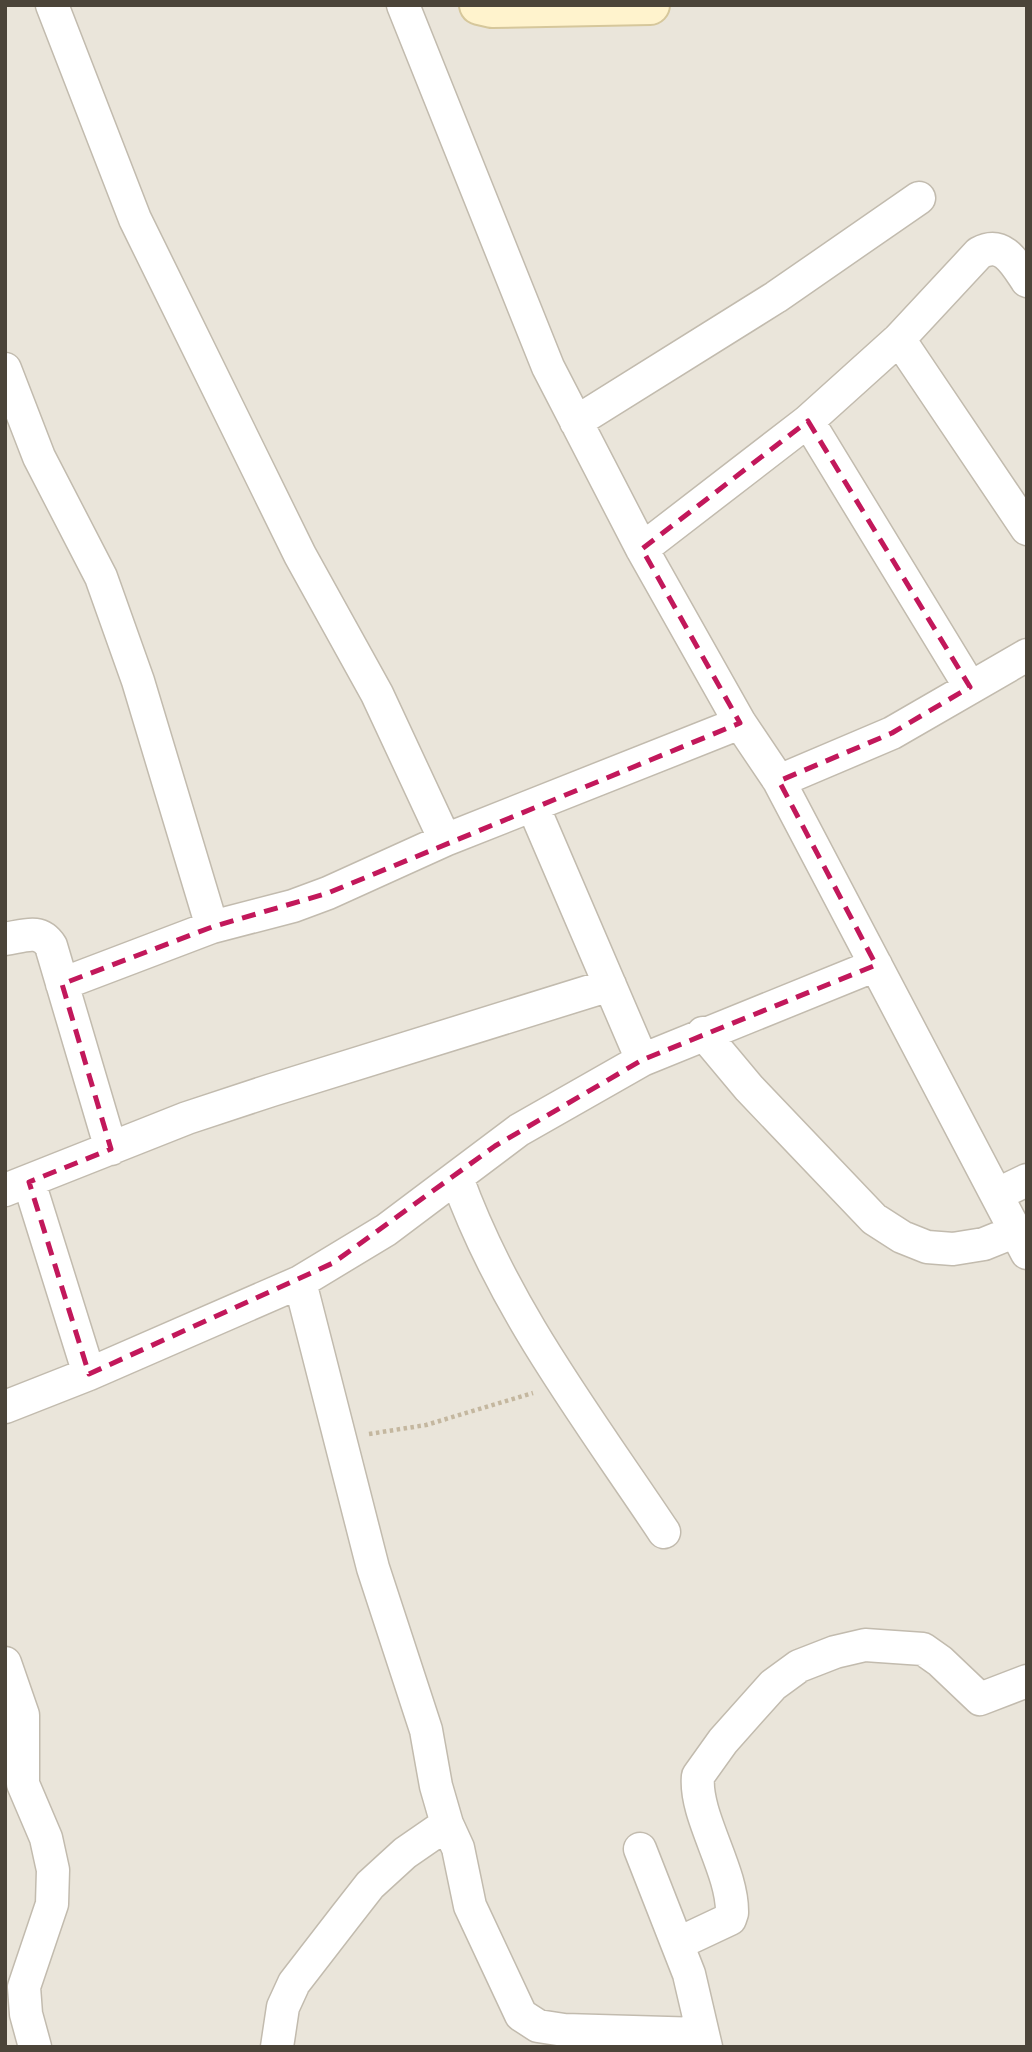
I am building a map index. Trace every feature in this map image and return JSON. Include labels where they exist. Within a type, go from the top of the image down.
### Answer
[{"type":"street","points":[[52,5],[135,219],[300,555],[377,694],[445,840]]},
{"type":"street","points":[[403,5],[542,354],[642,550],[740,723],[779,781],[1021,1242],[953,1249],[927,1247],[902,1237],[874,1219],[749,1088],[703,1033]]},
{"type":"street","points":[[488,6],[650,5]]},
{"type":"street","points":[[576,422],[776,297],[919,198]]},
{"type":"street","points":[[642,550],[808,421],[899,340],[979,253],[988,248],[1003,251],[1013,259],[1027,281]]},
{"type":"street","points":[[899,340],[1027,529]]},
{"type":"street","points":[[5,369],[39,457],[101,577],[138,681],[212,927]]},
{"type":"street","points":[[808,421],[970,687]]},
{"type":"street","points":[[779,781],[892,733],[1027,655]]},
{"type":"street","points":[[62,984],[212,927],[293,906],[328,893],[445,840],[740,723]]},
{"type":"street","points":[[534,806],[642,1059]]},
{"type":"street","points":[[5,939],[38,934],[46,937],[111,1149]]},
{"type":"street","points":[[5,1407],[89,1374],[300,1282],[386,1230],[511,1136],[642,1059],[876,965]]},
{"type":"street","points":[[89,1374],[17,1186],[187,1118],[610,985]]},
{"type":"street","points":[[457,1178],[506,1289],[563,1383],[664,1532]]},
{"type":"street","points":[[998,1194],[1027,1180]]},
{"type":"street","points":[[300,1282],[373,1568],[426,1730],[447,1824],[458,1848],[477,1925],[494,1952],[521,2015],[538,2026],[704,2040],[679,1943],[640,1849]]},
{"type":"street","points":[[679,1943],[730,1919],[732,1913],[717,1848],[700,1797],[698,1776],[723,1741],[773,1685],[799,1666],[865,1645],[923,1649],[940,1661],[980,1699],[1027,1681]]},
{"type":"street","points":[[5,1663],[23,1715],[23,1784],[46,1838],[52,1870],[52,1904],[24,1987],[26,2014],[35,2047]]},
{"type":"street","points":[[277,2047],[283,2007],[328,1939],[370,1885],[405,1853],[447,1824]]},
{"type":"path","points":[[340,1439],[426,1425],[563,1383]]},
{"type":"highlighted area","points":[[808,421],[970,687],[892,733],[779,781],[876,965],[642,1060],[495,1146],[333,1263],[89,1374],[29,1182],[111,1149],[62,984],[212,927],[328,893],[740,723],[642,549]]},
{"type":"shaded area","points":[[5,5],[1027,5],[1027,2047],[5,2047]]}]
